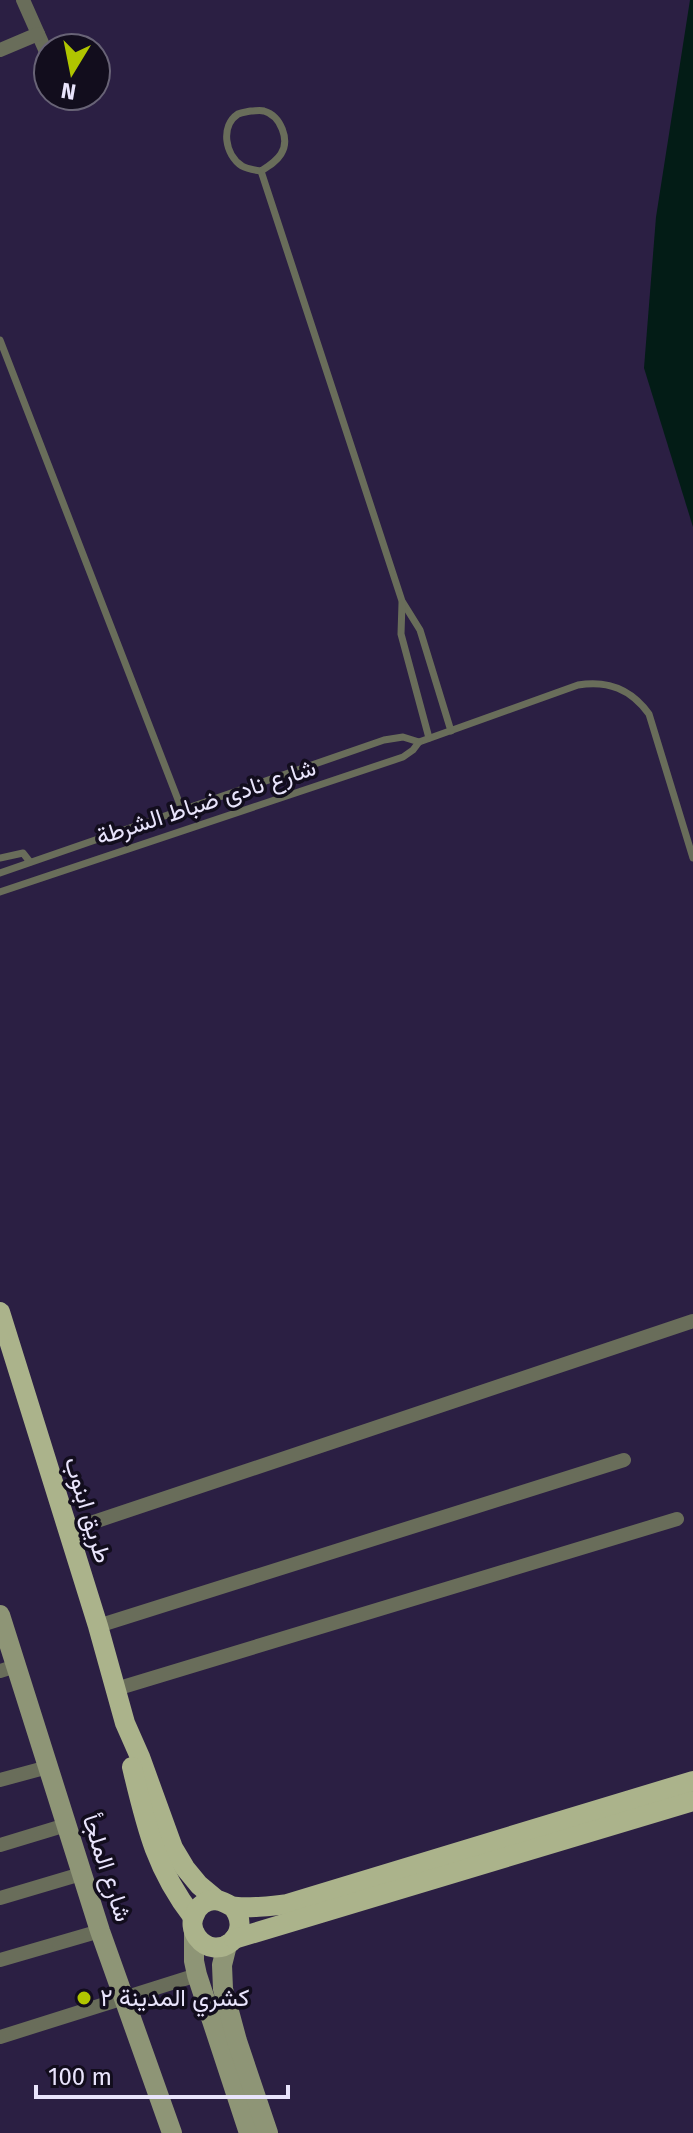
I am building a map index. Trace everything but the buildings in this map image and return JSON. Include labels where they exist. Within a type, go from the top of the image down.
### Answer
[{"type":"main road","name":"طريق ابنوب","points":[[0,1312],[98,1626],[157,1858],[193,1924]]},
{"type":"main road","name":"طريق ابنوب","points":[[125,1723],[173,1848],[199,1885],[224,1903]]},
{"type":"main road","points":[[693,1781],[296,1902],[277,1906],[202,1904],[193,1924],[199,1941],[218,1947],[693,1801]]},
{"type":"main road","points":[[224,1903],[237,1911],[240,1925],[231,1942]]},
{"type":"street","points":[[23,0],[37,32]]},
{"type":"street","points":[[0,50],[32,37]]},
{"type":"street","points":[[67,1531],[693,1321]]},
{"type":"street","points":[[98,1626],[624,1460]]},
{"type":"street","points":[[116,1689],[677,1519]]},
{"type":"street","name":"شارع الملجأ","points":[[0,1615],[8,1668],[48,1767],[100,1931],[172,2133]]},
{"type":"street","points":[[0,1780],[48,1767]]},
{"type":"street","points":[[0,1845],[66,1825]]},
{"type":"street","points":[[0,1898],[81,1874]]},
{"type":"street","points":[[193,1924],[197,1975],[249,2133]]},
{"type":"street","points":[[0,1960],[100,1931]]},
{"type":"street","points":[[231,1942],[222,1965],[223,1989],[268,2133]]},
{"type":"street","points":[[0,2037],[197,1975]]},
{"type":"lane","points":[[266,112],[278,121],[285,135],[283,152],[273,164],[261,171],[244,167],[232,157],[227,144],[227,127],[238,114],[266,112]]},
{"type":"lane","points":[[261,171],[402,601],[420,630],[451,731]]},
{"type":"lane","points":[[0,340],[182,810]]},
{"type":"lane","points":[[402,601],[401,634],[429,738]]},
{"type":"lane","name":"شارع نادى ضباط الشرطة","points":[[0,892],[403,757],[419,742],[578,685],[602,683],[634,696],[649,714],[693,858]]},
{"type":"lane","name":"شارع نادى ضباط الشرطة","points":[[0,873],[384,740],[403,737],[419,742]]},
{"type":"lane","points":[[0,858],[23,853],[30,862]]},
{"type":"shaded area","points":[[690,0],[693,0],[693,527],[644,368],[656,217]]},
{"type":"place","name":"كشري المدينة ٢","points":[[84,1998]]}]
